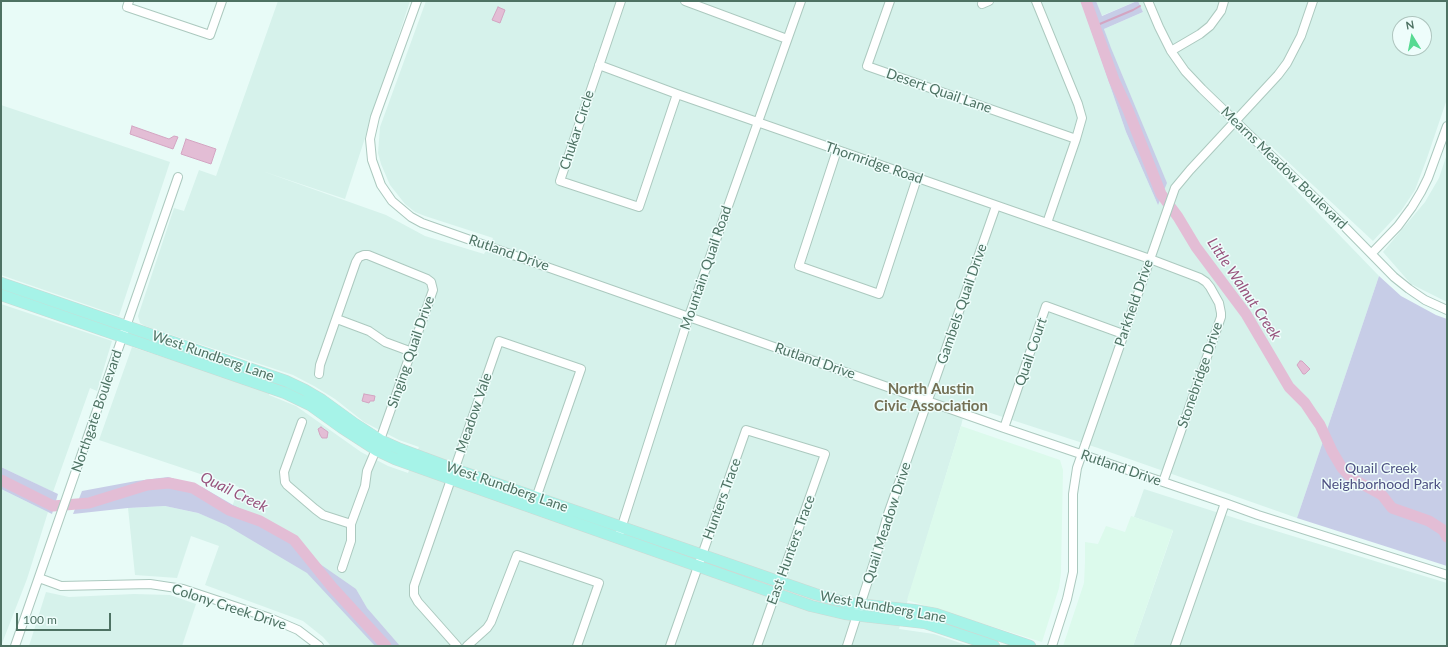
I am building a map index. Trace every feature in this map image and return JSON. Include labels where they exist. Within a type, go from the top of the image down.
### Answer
[{"type":"main road","name":"West Rundberg Lane","points":[[1,283],[125,331],[269,381],[285,393],[310,405],[342,428],[378,445],[395,459],[536,497],[698,566],[777,587]]},
{"type":"main road","name":"West Rundberg Lane","points":[[1,295],[125,331]]},
{"type":"main road","name":"West Rundberg Lane","points":[[453,474],[533,508],[702,555],[832,612],[859,610],[914,610],[945,617],[1030,646]]},
{"type":"main road","name":"West Rundberg Lane","points":[[859,610],[942,628],[994,646]]},
{"type":"main road","points":[[942,628],[945,617]]},
{"type":"street","points":[[128,4],[210,35],[222,1]]},
{"type":"street","name":"Rutland Drive","points":[[417,1],[375,117],[371,135],[370,150],[374,170],[381,186],[392,201],[411,217],[422,223],[1004,428],[1258,515],[1447,575]]},
{"type":"street","name":"Chukar Circle","points":[[621,1],[560,181],[638,207],[677,94]]},
{"type":"street","points":[[685,1],[787,39]]},
{"type":"street","name":"Mountain Quail Road","points":[[620,532],[689,316],[801,1]]},
{"type":"street","name":"Desert Quail Lane","points":[[890,1],[867,66],[1076,139]]},
{"type":"street","points":[[1036,1],[1080,109],[1081,124],[1047,223]]},
{"type":"street","name":"Mearns Meadow Boulevard","points":[[1148,1],[1159,27],[1172,51],[1192,78],[1394,277],[1425,300],[1447,310]]},
{"type":"street","points":[[1172,51],[1210,26],[1221,11],[1224,1]]},
{"type":"street","name":"Parkfield Drive","points":[[1052,646],[1068,599],[1073,572],[1074,483],[1076,468],[1175,188],[1287,63],[1301,36],[1313,1]]},
{"type":"street","name":"Thornridge Road","points":[[599,65],[677,94],[1150,259]]},
{"type":"street","points":[[1372,254],[1398,226],[1421,192],[1428,178],[1447,126]]},
{"type":"street","points":[[837,150],[799,266],[878,294],[916,178]]},
{"type":"street","name":"Northgate Boulevard","points":[[15,646],[178,177]]},
{"type":"street","name":"Gambels Quail Drive","points":[[927,401],[996,206]]},
{"type":"street","name":"Singing Quail Drive","points":[[319,374],[320,365],[356,262],[361,256],[368,255],[426,279],[432,283],[433,290],[412,352],[378,445],[367,470],[365,486],[351,524],[351,541],[342,568]]},
{"type":"street","name":"Stonebridge Drive","points":[[1150,259],[1200,278],[1206,282],[1219,303],[1221,313],[1221,318],[1163,482]]},
{"type":"street","name":"Quail Court","points":[[1004,428],[1046,306],[1123,334]]},
{"type":"street","points":[[337,319],[369,331],[385,342],[412,352]]},
{"type":"street","name":"Meadow Vale","points":[[457,646],[418,602],[414,594],[414,588],[499,341],[581,369],[536,497]]},
{"type":"street","name":"Quail Meadow Drive","points":[[846,646],[859,610],[888,514],[927,401]]},
{"type":"street","points":[[302,422],[284,472],[285,482],[323,515],[351,524]]},
{"type":"street","name":"Hunters Trace","points":[[670,646],[746,430],[825,454]]},
{"type":"street","name":"East Hunters Trace","points":[[757,646],[825,454]]},
{"type":"street","points":[[533,508],[536,497]]},
{"type":"street","points":[[1175,646],[1225,503]]},
{"type":"street","points":[[467,646],[487,628],[491,622],[517,555],[599,583],[577,646]]},
{"type":"street","name":"Colony Creek Drive","points":[[39,578],[61,586],[150,584],[177,588],[270,618],[298,630],[309,642],[319,646]]},
{"type":"shaded area","points":[[278,1],[410,1],[345,199],[262,171],[386,215],[425,236],[484,254],[493,238],[425,216],[415,212],[405,204],[390,185],[378,153],[380,127],[426,1],[1081,1],[1126,132],[1158,205],[1104,29],[1143,12],[1138,1],[1447,1],[1447,99],[1415,190],[1401,211],[1373,241],[1271,146],[1261,154],[1379,276],[1297,518],[1098,448],[966,405],[961,426],[899,629],[934,634],[969,646],[331,646],[323,637],[303,621],[205,585],[219,546],[191,536],[177,578],[135,575],[128,508],[165,506],[198,513],[226,524],[239,487],[99,440],[132,347],[270,392],[269,395],[296,406],[361,452],[388,466],[408,473],[419,447],[399,440],[364,422],[335,399],[293,375],[145,326],[140,323],[138,316],[174,208],[184,211],[199,170],[216,176]]},
{"type":"shaded area","points":[[1096,1],[1137,1],[1101,16]]},
{"type":"shaded area","points":[[498,7],[505,10],[500,23],[492,20]]},
{"type":"shaded area","points":[[1,105],[170,162],[119,316],[1,275]]},
{"type":"shaded area","points":[[132,126],[169,139],[174,136],[178,137],[173,149],[130,134]]},
{"type":"shaded area","points":[[186,139],[216,149],[211,164],[181,154]]},
{"type":"shaded area","points":[[1447,154],[1447,302],[1411,284],[1383,252],[1425,202],[1439,178]]},
{"type":"shaded area","points":[[1,304],[112,341],[97,391],[90,388],[53,492],[1,467]]},
{"type":"shaded area","points":[[1300,361],[1302,361],[1310,369],[1305,374],[1303,374],[1297,365]]},
{"type":"shaded area","points":[[364,394],[375,396],[374,401],[370,401],[369,403],[362,401]]},
{"type":"shaded area","points":[[961,426],[1060,460],[1063,470],[1061,573],[1059,588],[1042,642],[907,600]]},
{"type":"shaded area","points":[[321,427],[328,432],[327,438],[322,438],[320,435],[318,429]]},
{"type":"shaded area","points":[[1,489],[48,512],[27,579],[1,646]]},
{"type":"shaded area","points":[[1144,489],[1447,583],[1447,646],[1133,646],[1173,531],[1134,517]]},
{"type":"shaded area","points":[[1131,516],[1173,530],[1133,646],[1063,646],[1084,583],[1085,542],[1098,544],[1106,526],[1125,532]]},
{"type":"shaded area","points":[[46,592],[69,597],[134,594],[170,595],[196,604],[182,646],[29,646]]},
{"type":"green space","points":[[1081,1],[1096,1],[1102,16],[1137,1],[1143,12],[1104,29],[1167,183],[1158,205],[1126,132]]},
{"type":"green space","name":"Quail Creek Neighborhood Park","points":[[1379,276],[1401,296],[1436,315],[1447,319],[1447,566],[1297,518]]},
{"type":"green space","points":[[1,467],[58,494],[52,514],[1,489]]},
{"type":"green space","points":[[168,477],[202,487],[233,505],[290,533],[320,564],[356,589],[367,608],[400,646],[375,646],[307,573],[226,525],[198,513],[165,506],[128,508],[73,514],[82,491]]},
{"type":"waterway","name":"Little Walnut Creek","points":[[1086,1],[1114,80],[1128,110],[1161,194],[1178,217],[1196,247],[1246,314],[1289,387],[1305,403],[1320,425],[1342,468],[1353,479],[1382,495],[1392,508],[1429,521],[1443,530],[1447,537]]},
{"type":"waterway","points":[[1095,26],[1140,6]]},
{"type":"waterway","name":"Quail Creek","points":[[1,480],[53,506],[89,503],[147,485],[169,483],[193,488],[229,510],[260,521],[294,540],[332,587],[386,646]]},
{"type":"district","name":"North Austin Civic Association","points":[[931,398]]}]
